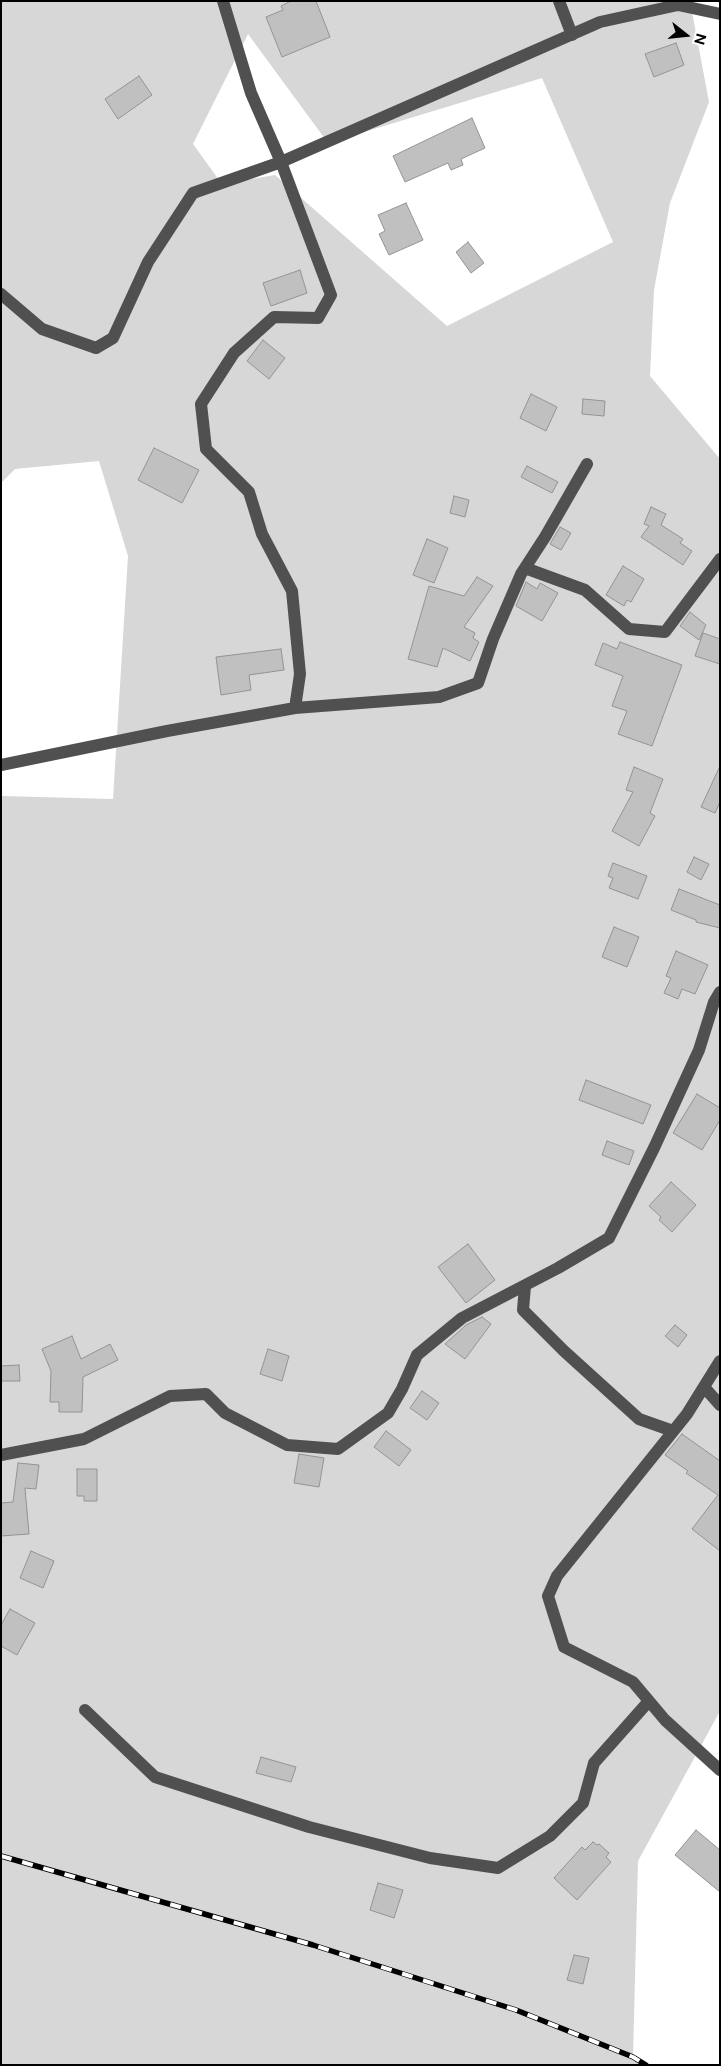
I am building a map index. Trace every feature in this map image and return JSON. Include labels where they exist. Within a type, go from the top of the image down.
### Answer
[{"type":"street","points":[[223,1],[251,93],[281,162],[331,295],[318,318],[274,317],[234,353],[201,404],[206,449],[250,492],[262,534],[292,591],[300,674],[295,708]]},
{"type":"street","points":[[558,1],[572,34]]},
{"type":"street","points":[[1,294],[42,329],[96,348],[114,338],[148,262],[193,193],[281,162],[600,22],[678,6],[720,14]]},
{"type":"street","points":[[1,765],[167,731],[295,708],[439,696],[478,684],[493,639],[525,568],[587,464]]},
{"type":"street","points":[[525,568],[585,590],[629,629],[665,632],[720,558]]},
{"type":"street","points":[[1,1455],[84,1439],[170,1396],[206,1394],[224,1413],[287,1445],[338,1449],[388,1413],[402,1389],[416,1355],[462,1318],[525,1286],[609,1238],[654,1148],[699,1050],[714,1002],[720,992]]},
{"type":"street","points":[[525,1286],[523,1310],[564,1351],[639,1419],[673,1431]]},
{"type":"street","points":[[720,1361],[687,1414],[557,1576],[548,1596],[564,1647],[633,1682],[665,1720],[720,1770]]},
{"type":"street","points":[[704,1387],[720,1405]]},
{"type":"street","points":[[85,1710],[155,1777],[309,1827],[430,1858],[498,1868],[550,1836],[583,1803],[594,1763],[649,1701]]},
{"type":"shaded area","points":[[1,1],[690,1],[709,102],[670,203],[654,290],[650,376],[720,459],[720,1711],[638,1861],[633,2057],[646,2065],[1,2065],[1,796],[113,799],[128,556],[99,461],[15,469],[1,483]],"holes":[[[248,34],[328,143],[542,78],[613,242],[447,326],[275,175],[222,184],[193,144]]]},
{"type":"building","points":[[291,1],[316,1],[330,37],[282,57],[266,17],[283,10],[281,6]]},
{"type":"building","points":[[676,43],[684,65],[654,77],[645,54]]},
{"type":"building","points":[[139,76],[152,95],[118,119],[105,99]]},
{"type":"building","points":[[472,118],[485,148],[461,159],[463,165],[451,170],[448,163],[405,182],[393,156]]},
{"type":"building","points":[[406,203],[423,240],[389,255],[379,234],[385,231],[378,215]]},
{"type":"building","points":[[468,242],[484,263],[471,273],[456,252]]},
{"type":"building","points":[[300,270],[307,293],[271,306],[263,283]]},
{"type":"building","points":[[263,340],[285,358],[269,379],[247,361]]},
{"type":"building","points":[[531,394],[557,407],[546,431],[520,418]]},
{"type":"building","points":[[583,399],[605,401],[604,416],[582,414]]},
{"type":"building","points":[[154,448],[199,470],[182,503],[138,480]]},
{"type":"building","points":[[527,466],[558,482],[552,493],[521,477]]},
{"type":"building","points":[[454,496],[469,500],[465,517],[450,513]]},
{"type":"building","points":[[651,507],[666,514],[661,525],[683,539],[680,543],[692,551],[683,565],[641,537],[649,526],[644,524]]},
{"type":"building","points":[[560,527],[571,533],[561,550],[550,544]]},
{"type":"building","points":[[427,539],[448,548],[434,583],[413,575]]},
{"type":"building","points":[[623,566],[644,579],[631,602],[627,600],[624,606],[606,595]]},
{"type":"building","points":[[477,577],[493,586],[464,627],[475,633],[473,638],[479,642],[470,661],[443,648],[437,667],[408,659],[429,586],[464,596]]},
{"type":"building","points":[[526,582],[537,589],[540,583],[558,593],[542,621],[516,606]]},
{"type":"building","points":[[690,612],[706,625],[699,640],[680,626]]},
{"type":"building","points":[[703,633],[720,639],[720,664],[695,656]]},
{"type":"building","points":[[620,642],[682,665],[652,746],[618,734],[627,711],[612,706],[623,676],[595,665],[603,643],[617,649]]},
{"type":"building","points":[[281,649],[284,670],[249,675],[251,690],[221,695],[216,657]]},
{"type":"building","points":[[720,766],[720,802],[715,813],[701,807]]},
{"type":"building","points":[[634,767],[663,779],[650,813],[655,816],[639,846],[612,831],[633,792],[626,790]]},
{"type":"building","points":[[694,857],[709,864],[701,880],[687,872]]},
{"type":"building","points":[[613,863],[647,876],[638,899],[609,888],[613,878],[608,876]]},
{"type":"building","points":[[679,889],[720,905],[720,928],[696,922],[696,920],[671,910]]},
{"type":"building","points":[[614,927],[639,937],[627,967],[602,957]]},
{"type":"building","points":[[676,951],[708,965],[695,994],[682,989],[678,999],[664,993],[671,978],[666,976]]},
{"type":"building","points":[[586,1080],[651,1105],[643,1124],[579,1100]]},
{"type":"building","points":[[697,1094],[720,1108],[720,1120],[702,1150],[673,1133]]},
{"type":"building","points":[[607,1141],[634,1151],[629,1165],[602,1155]]},
{"type":"building","points":[[671,1182],[696,1205],[672,1232],[659,1220],[661,1217],[649,1206]]},
{"type":"building","points":[[468,1244],[495,1280],[466,1303],[438,1267]]},
{"type":"building","points":[[482,1317],[491,1324],[465,1359],[445,1344],[466,1325]]},
{"type":"building","points":[[675,1325],[687,1335],[678,1347],[665,1336]]},
{"type":"building","points":[[72,1336],[81,1359],[110,1344],[118,1360],[83,1377],[82,1412],[59,1412],[59,1402],[50,1402],[51,1371],[42,1349]]},
{"type":"building","points":[[268,1349],[289,1356],[282,1381],[260,1374]]},
{"type":"building","points":[[19,1365],[20,1381],[1,1381],[1,1366]]},
{"type":"building","points":[[422,1391],[439,1403],[427,1420],[410,1408]]},
{"type":"building","points":[[386,1431],[411,1450],[399,1466],[374,1447]]},
{"type":"building","points":[[682,1434],[720,1461],[720,1551],[692,1529],[718,1495],[686,1473],[688,1471],[665,1455]]},
{"type":"building","points":[[299,1454],[324,1458],[319,1487],[294,1483]]},
{"type":"building","points":[[18,1463],[39,1465],[36,1489],[25,1488],[29,1534],[1,1536],[1,1503],[13,1502]]},
{"type":"building","points":[[77,1469],[97,1469],[97,1501],[84,1501],[84,1496],[77,1496]]},
{"type":"building","points":[[31,1551],[54,1561],[43,1588],[20,1578]]},
{"type":"building","points":[[10,1609],[35,1623],[17,1655],[1,1646],[1,1625]]},
{"type":"building","points":[[261,1757],[296,1767],[291,1782],[256,1773]]},
{"type":"building","points":[[696,1830],[720,1850],[720,1892],[675,1855]]},
{"type":"building","points":[[593,1842],[597,1845],[599,1844],[609,1853],[606,1857],[611,1862],[577,1900],[554,1878],[582,1847],[585,1850]]},
{"type":"building","points":[[378,1883],[403,1890],[394,1918],[370,1910]]},
{"type":"building","points":[[574,1955],[589,1958],[583,1984],[567,1980]]},
{"type":"railway","points":[[1,1856],[313,1945],[516,2010],[633,2057],[646,2065]]}]
